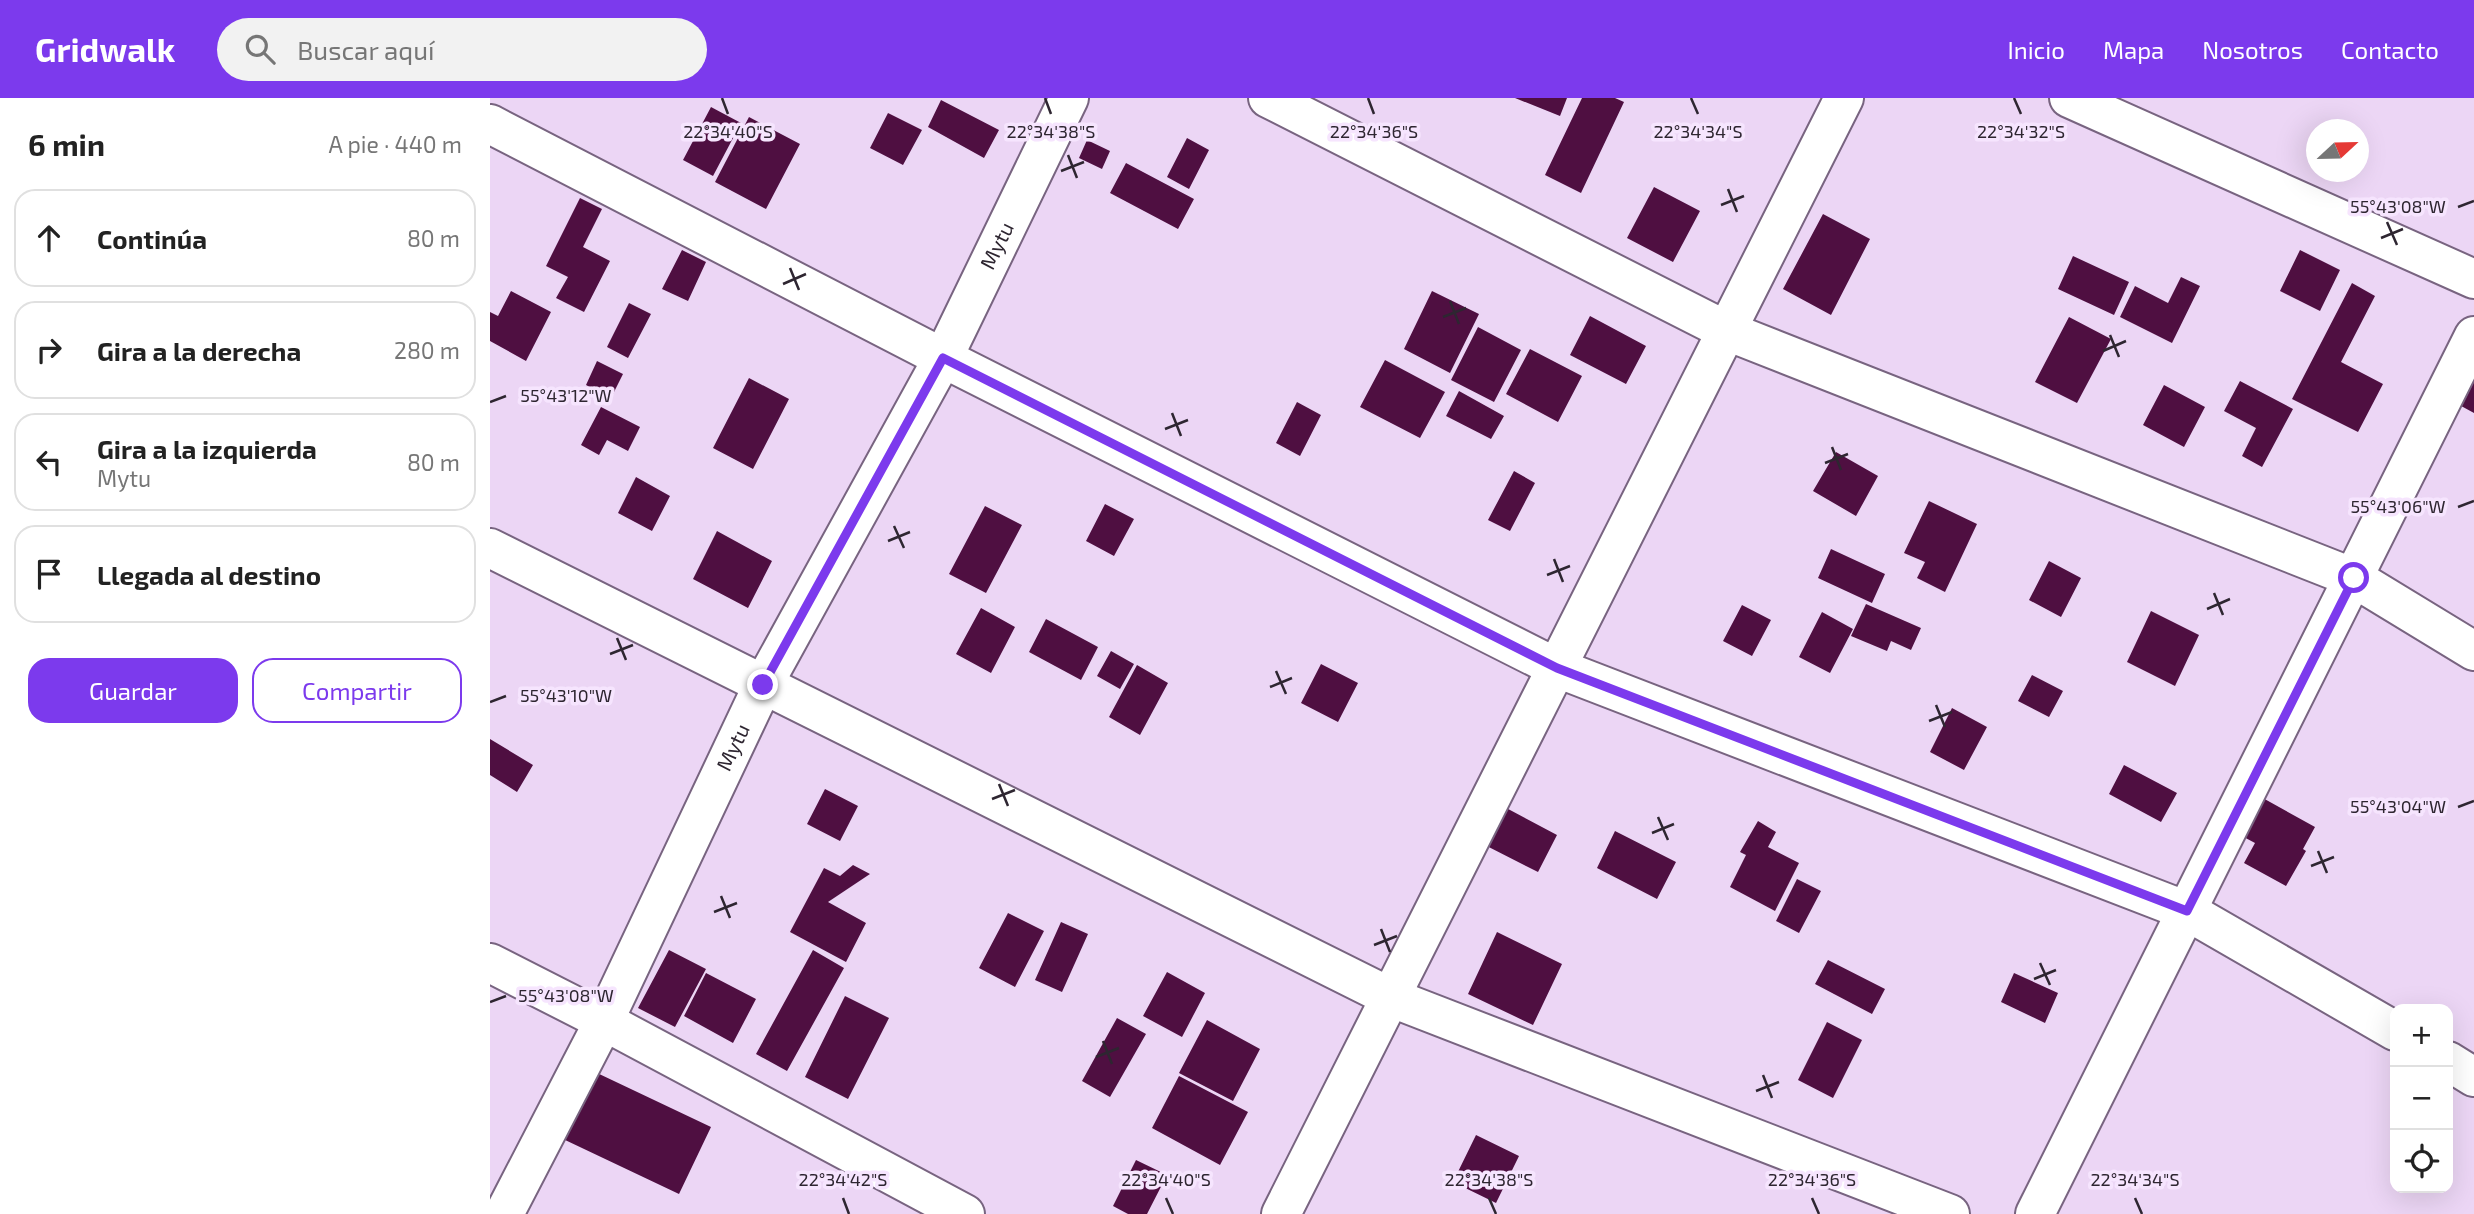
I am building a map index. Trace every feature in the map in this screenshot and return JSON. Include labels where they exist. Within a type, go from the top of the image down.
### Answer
[{"type":"street","name":"Mytu","points":[[504,1214],[604,1021],[763,685],[943,358],[1069,98]]},
{"type":"street","points":[[1268,98],[1727,331],[2354,578],[2474,651]]},
{"type":"street","points":[[1280,1214],[1844,98]]},
{"type":"street","points":[[2069,98],[2474,279]]},
{"type":"street","points":[[490,124],[943,358],[1557,668],[2187,911],[2390,1028]]},
{"type":"street","points":[[2035,1214],[2474,336]]},
{"type":"street","points":[[490,548],[1391,998],[1950,1214]]},
{"type":"street","points":[[490,963],[965,1214]]},
{"type":"street","points":[[2453,1064],[2474,1077]]},
{"type":"building","points":[[1515,98],[1567,98],[1560,116]]},
{"type":"building","points":[[1582,98],[1615,98],[1624,102],[1581,193],[1545,175]]},
{"type":"building","points":[[941,100],[999,130],[984,158],[928,127]]},
{"type":"building","points":[[711,107],[741,123],[713,176],[683,160]]},
{"type":"building","points":[[888,113],[922,130],[903,165],[870,148]]},
{"type":"building","points":[[749,117],[800,144],[766,209],[715,182]]},
{"type":"building","points":[[1187,138],[1209,150],[1189,189],[1167,177]]},
{"type":"building","points":[[1087,140],[1110,151],[1102,169],[1079,158]]},
{"type":"building","points":[[1126,163],[1194,199],[1178,229],[1110,193]]},
{"type":"building","points":[[1654,187],[1700,211],[1673,262],[1627,238]]},
{"type":"building","points":[[580,198],[602,209],[583,247],[610,261],[584,312],[556,298],[568,277],[546,266]]},
{"type":"building","points":[[1823,214],[1870,239],[1831,315],[1783,289]]},
{"type":"building","points":[[682,250],[706,262],[688,301],[662,289]]},
{"type":"building","points":[[2300,250],[2340,270],[2320,311],[2280,291]]},
{"type":"building","points":[[2073,256],[2129,282],[2114,315],[2058,289]]},
{"type":"building","points":[[2181,277],[2200,286],[2172,343],[2120,317],[2135,286],[2168,303]]},
{"type":"building","points":[[2352,283],[2375,296],[2341,362],[2383,384],[2358,432],[2292,399]]},
{"type":"building","points":[[511,291],[551,312],[526,361],[490,341],[490,312],[498,316]]},
{"type":"building","points":[[1432,291],[1479,314],[1450,373],[1404,349]]},
{"type":"building","points":[[629,303],[651,314],[628,358],[607,347]]},
{"type":"building","points":[[1590,316],[1646,346],[1626,384],[1570,355]]},
{"type":"building","points":[[2069,317],[2111,339],[2077,403],[2035,382]]},
{"type":"building","points":[[1478,327],[1521,350],[1494,402],[1451,380]]},
{"type":"building","points":[[1530,349],[1582,376],[1558,422],[1506,394]]},
{"type":"building","points":[[1385,360],[1445,392],[1420,438],[1360,407]]},
{"type":"building","points":[[597,361],[623,374],[611,398],[586,385]]},
{"type":"building","points":[[2474,371],[2474,413],[2452,401]]},
{"type":"building","points":[[749,378],[789,399],[753,469],[713,448]]},
{"type":"building","points":[[2240,381],[2293,409],[2262,467],[2242,456],[2256,428],[2224,411]]},
{"type":"building","points":[[2164,385],[2205,407],[2184,447],[2143,425]]},
{"type":"building","points":[[1459,391],[1504,416],[1491,439],[1446,416]]},
{"type":"building","points":[[1297,402],[1321,415],[1300,456],[1276,443]]},
{"type":"building","points":[[601,407],[640,427],[628,451],[607,440],[599,455],[581,445]]},
{"type":"building","points":[[1836,452],[1878,476],[1856,516],[1813,491]]},
{"type":"building","points":[[1514,471],[1535,483],[1510,531],[1488,520]]},
{"type":"building","points":[[636,477],[670,496],[652,531],[618,513]]},
{"type":"building","points":[[1929,501],[1977,524],[1945,592],[1917,578],[1925,562],[1904,553]]},
{"type":"building","points":[[1105,504],[1134,519],[1114,556],[1086,541]]},
{"type":"building","points":[[985,506],[1022,525],[986,593],[949,574]]},
{"type":"building","points":[[717,531],[772,561],[748,608],[693,579]]},
{"type":"building","points":[[1831,549],[1885,574],[1872,603],[1818,578]]},
{"type":"building","points":[[2049,561],[2081,578],[2061,617],[2029,600]]},
{"type":"building","points":[[1866,604],[1921,628],[1911,650],[1891,641],[1887,651],[1851,636]]},
{"type":"building","points":[[1742,605],[1771,620],[1752,656],[1723,641]]},
{"type":"building","points":[[981,608],[1015,627],[991,673],[956,654]]},
{"type":"building","points":[[2151,611],[2199,635],[2175,686],[2127,662]]},
{"type":"building","points":[[1822,612],[1853,629],[1830,673],[1799,657]]},
{"type":"building","points":[[1046,619],[1098,647],[1081,680],[1029,652]]},
{"type":"building","points":[[1111,651],[1134,664],[1120,689],[1097,676]]},
{"type":"building","points":[[1321,664],[1358,683],[1338,722],[1301,703]]},
{"type":"building","points":[[1137,665],[1168,683],[1140,735],[1109,717]]},
{"type":"building","points":[[2032,675],[2063,691],[2049,717],[2018,701]]},
{"type":"building","points":[[1952,708],[1987,727],[1964,770],[1930,752]]},
{"type":"building","points":[[490,739],[533,765],[517,792],[490,775]]},
{"type":"building","points":[[2124,765],[2177,793],[2161,822],[2109,794]]},
{"type":"building","points":[[825,789],[858,806],[840,841],[807,824]]},
{"type":"building","points":[[2261,797],[2315,827],[2303,849],[2306,851],[2286,886],[2244,863],[2255,843],[2240,835]]},
{"type":"building","points":[[1495,802],[1557,835],[1538,872],[1475,840]]},
{"type":"building","points":[[1758,821],[1776,832],[1768,847],[1799,863],[1775,911],[1730,887],[1746,855],[1740,852]]},
{"type":"building","points":[[1615,831],[1676,862],[1657,899],[1597,868]]},
{"type":"building","points":[[853,865],[870,874],[828,902],[866,923],[846,962],[790,932],[824,868],[840,876]]},
{"type":"building","points":[[1797,879],[1821,891],[1799,933],[1776,921]]},
{"type":"building","points":[[1008,913],[1044,931],[1015,987],[979,968]]},
{"type":"building","points":[[1061,922],[1088,934],[1062,992],[1035,980]]},
{"type":"building","points":[[1497,932],[1562,964],[1533,1025],[1468,994]]},
{"type":"building","points":[[669,950],[706,969],[675,1027],[638,1008]]},
{"type":"building","points":[[813,950],[844,968],[787,1071],[756,1054]]},
{"type":"building","points":[[1828,960],[1885,989],[1872,1014],[1815,984]]},
{"type":"building","points":[[1167,972],[1205,993],[1182,1037],[1143,1016]]},
{"type":"building","points":[[706,973],[756,999],[733,1043],[684,1016]]},
{"type":"building","points":[[2014,973],[2058,993],[2045,1023],[2001,1002]]},
{"type":"building","points":[[845,996],[889,1018],[848,1099],[805,1077]]},
{"type":"building","points":[[1117,1018],[1146,1034],[1110,1097],[1082,1081]]},
{"type":"building","points":[[1207,1020],[1260,1049],[1233,1101],[1179,1073]]},
{"type":"building","points":[[1827,1022],[1862,1040],[1833,1098],[1798,1080]]},
{"type":"building","points":[[595,1072],[711,1127],[679,1194],[563,1139]]},
{"type":"building","points":[[1179,1076],[1248,1112],[1220,1165],[1152,1128]]},
{"type":"building","points":[[1476,1135],[1519,1156],[1496,1203],[1453,1182]]},
{"type":"building","points":[[1136,1160],[1167,1175],[1147,1214],[1128,1214],[1113,1206]]},
{"type":"route","points":[[763,685],[943,358],[1557,668],[2187,911],[2354,578]]}]
